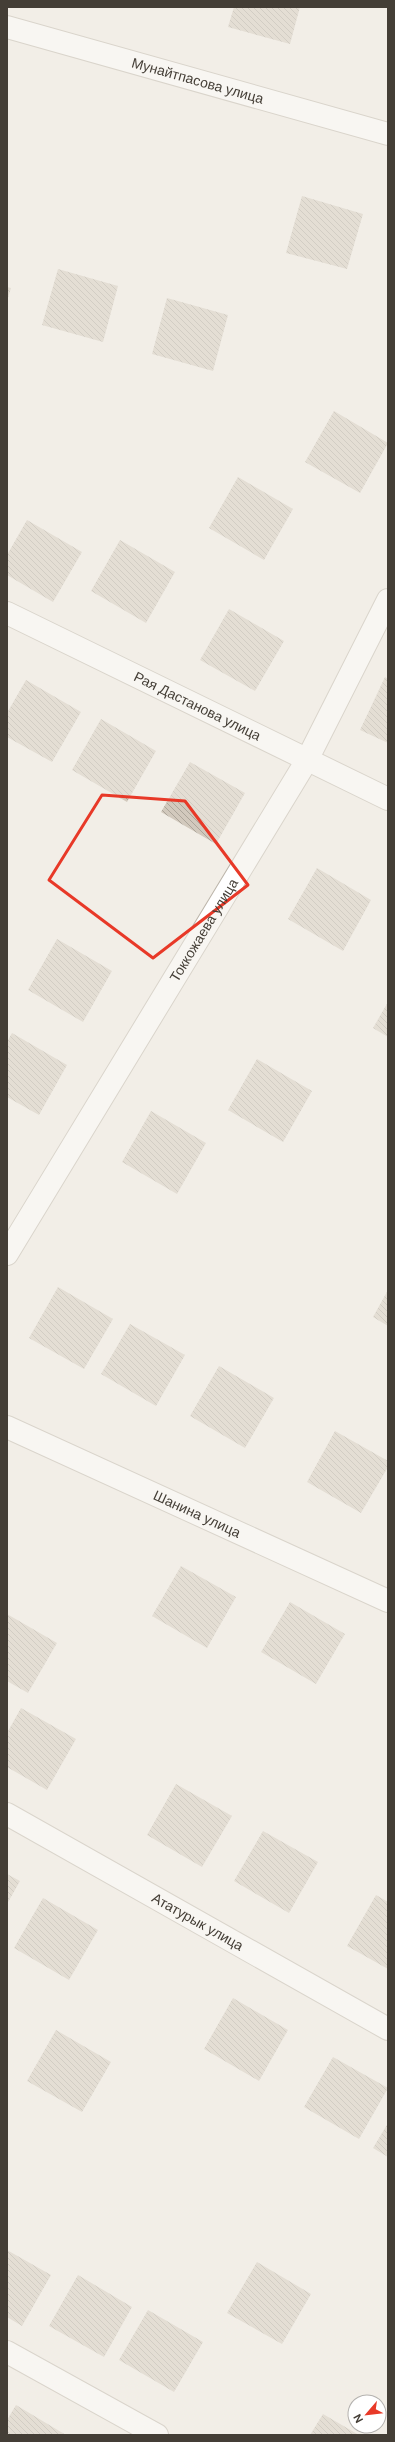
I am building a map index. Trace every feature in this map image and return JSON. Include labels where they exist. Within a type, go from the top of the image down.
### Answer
[{"type":"street","name":"Мунайтпасова улица","points":[[7,27],[388,134]]},
{"type":"street","name":"Токкожаева улица","points":[[7,1254],[307,760],[388,600]]},
{"type":"street","name":"Рая Дастанова улица","points":[[7,613],[388,799]]},
{"type":"street","name":"Шанина улица","points":[[7,1426],[388,1600]]},
{"type":"street","name":"Ататурык улица","points":[[7,1814],[388,2029]]},
{"type":"street","points":[[7,2352],[157,2435]]},
{"type":"highlighted area","points":[[102,795],[185,801],[248,885],[153,958],[49,880]]},
{"type":"building","points":[[234,7],[300,7],[290,44],[228,27]]},
{"type":"building","points":[[302,196],[363,214],[347,269],[286,253]]},
{"type":"building","points":[[58,269],[118,286],[103,342],[42,325]]},
{"type":"building","points":[[7,287],[11,288],[7,301]]},
{"type":"building","points":[[167,298],[228,315],[213,371],[152,354]]},
{"type":"building","points":[[334,411],[388,443],[360,493],[305,462]]},
{"type":"building","points":[[238,477],[293,509],[264,560],[209,528]]},
{"type":"building","points":[[27,520],[82,552],[53,602],[7,575],[7,555]]},
{"type":"building","points":[[120,540],[175,572],[146,623],[91,591]]},
{"type":"building","points":[[229,609],[284,641],[255,691],[200,660]]},
{"type":"building","points":[[385,677],[388,679],[388,743],[360,730]]},
{"type":"building","points":[[26,680],[81,712],[52,762],[7,737],[7,713]]},
{"type":"building","points":[[101,719],[156,751],[127,802],[72,770]]},
{"type":"building","points":[[190,762],[245,793],[216,844],[161,812]]},
{"type":"building","points":[[317,868],[371,900],[343,951],[288,919]]},
{"type":"building","points":[[57,939],[112,971],[83,1022],[28,990]]},
{"type":"building","points":[[388,1002],[388,1037],[373,1028]]},
{"type":"building","points":[[12,1033],[67,1065],[39,1115],[7,1097],[7,1042]]},
{"type":"building","points":[[257,1059],[312,1091],[283,1142],[228,1110]]},
{"type":"building","points":[[151,1111],[206,1143],[177,1194],[122,1162]]},
{"type":"building","points":[[58,1287],[113,1319],[84,1369],[29,1338]]},
{"type":"building","points":[[388,1290],[388,1326],[373,1317]]},
{"type":"building","points":[[130,1324],[185,1355],[156,1406],[101,1374]]},
{"type":"building","points":[[219,1366],[274,1398],[245,1448],[190,1416]]},
{"type":"building","points":[[335,1431],[388,1461],[388,1467],[361,1513],[307,1482]]},
{"type":"building","points":[[181,1566],[236,1597],[207,1648],[152,1616]]},
{"type":"building","points":[[290,1602],[345,1634],[316,1684],[261,1652]]},
{"type":"building","points":[[7,1614],[57,1643],[28,1693],[7,1681]]},
{"type":"building","points":[[21,1708],[76,1739],[47,1790],[7,1767],[7,1733]]},
{"type":"building","points":[[176,1784],[232,1816],[202,1867],[147,1835]]},
{"type":"building","points":[[263,1831],[318,1862],[289,1913],[234,1881]]},
{"type":"building","points":[[7,1874],[20,1881],[7,1904]]},
{"type":"building","points":[[376,1895],[388,1902],[388,1969],[347,1946]]},
{"type":"building","points":[[43,1898],[98,1930],[69,1980],[14,1948]]},
{"type":"building","points":[[233,1998],[288,2030],[259,2081],[204,2049]]},
{"type":"building","points":[[56,2030],[111,2062],[82,2112],[27,2081]]},
{"type":"building","points":[[333,2057],[388,2088],[359,2139],[304,2107]]},
{"type":"building","points":[[388,2123],[388,2157],[373,2148]]},
{"type":"building","points":[[7,2250],[51,2275],[22,2326],[7,2317]]},
{"type":"building","points":[[257,2262],[311,2294],[282,2344],[227,2313]]},
{"type":"building","points":[[78,2275],[132,2307],[104,2357],[49,2326]]},
{"type":"building","points":[[148,2310],[203,2342],[174,2392],[119,2360]]},
{"type":"building","points":[[16,2405],[66,2435],[7,2435],[7,2420]]},
{"type":"building","points":[[323,2414],[347,2428],[347,2434],[359,2435],[310,2435]]}]
